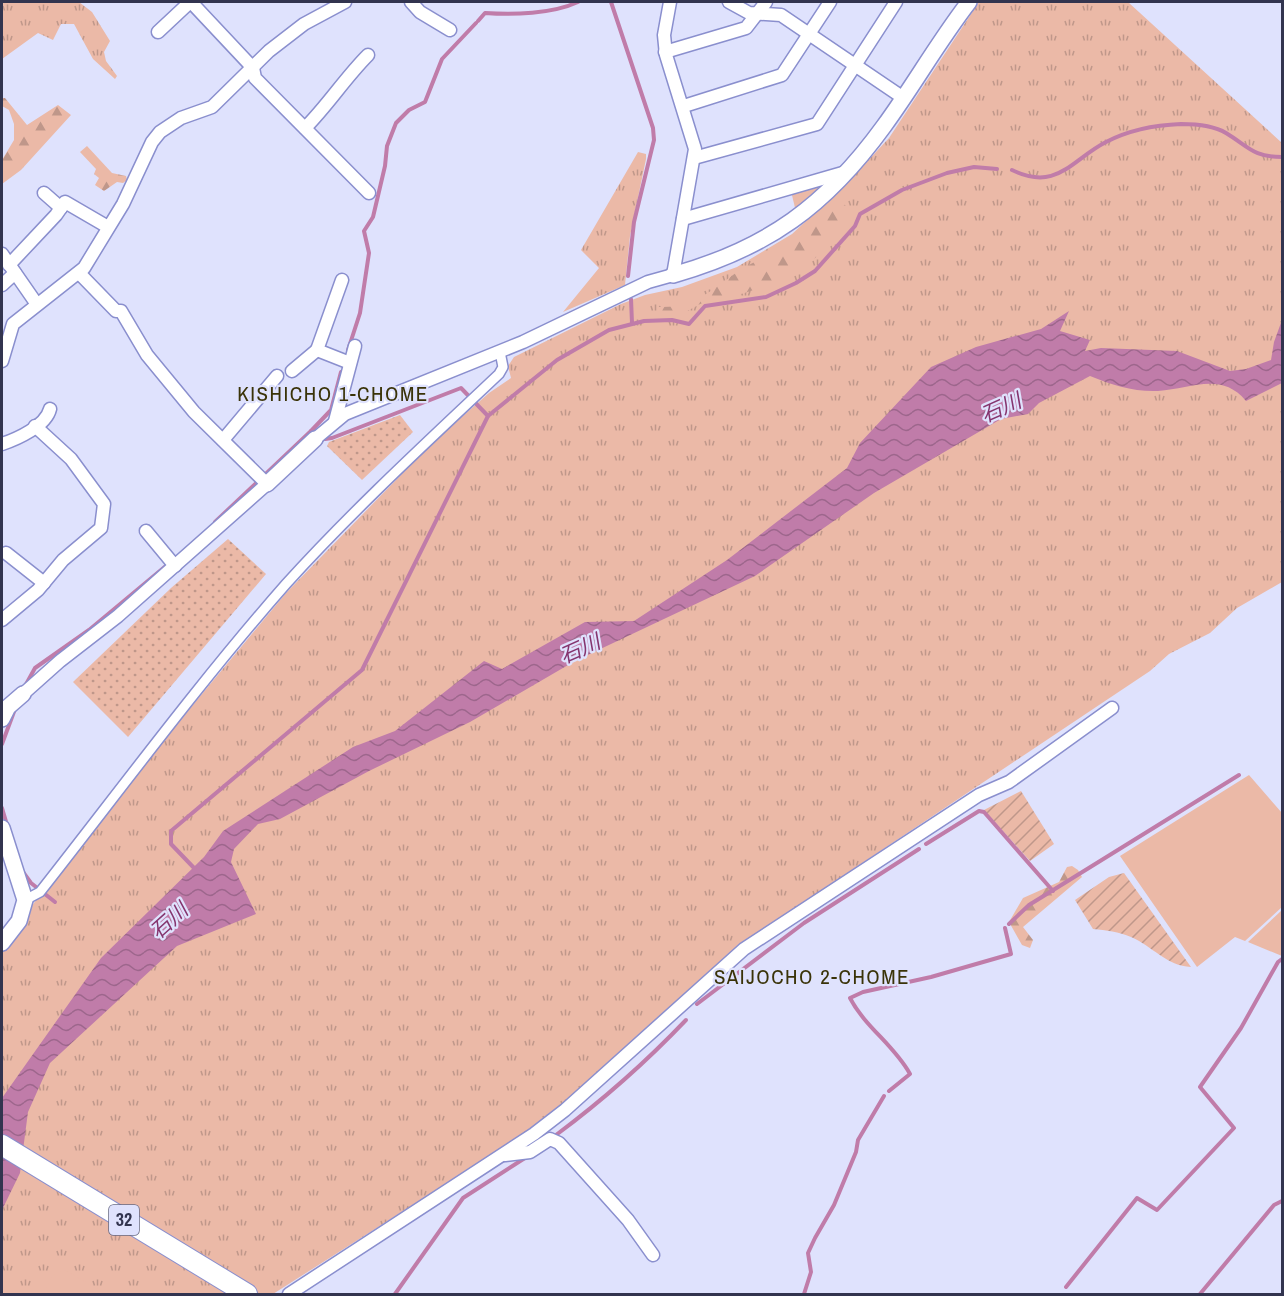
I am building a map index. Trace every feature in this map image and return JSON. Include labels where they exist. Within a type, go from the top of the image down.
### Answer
[{"type":"main road","name":"32","points":[[2,1145],[247,1294]]},
{"type":"street","points":[[158,32],[191,2],[254,68],[255,78],[369,193]]},
{"type":"street","points":[[2,361],[13,324],[36,303],[80,273],[123,204],[152,142],[160,132],[181,118],[212,107],[269,51],[304,24],[345,2]]},
{"type":"street","points":[[411,2],[416,16],[450,30]]},
{"type":"street","points":[[670,2],[664,35],[665,52],[684,106],[695,149],[673,275]]},
{"type":"street","points":[[729,2],[749,13],[782,15],[902,97]]},
{"type":"street","points":[[665,52],[746,28],[766,2]]},
{"type":"street","points":[[684,106],[782,75],[830,2]]},
{"type":"street","points":[[694,158],[817,124],[896,2]]},
{"type":"street","points":[[2,719],[8,707],[60,661],[118,616],[171,562],[219,529],[335,421],[500,352],[648,282],[718,262],[768,237],[807,210],[846,172],[885,125],[969,2]]},
{"type":"street","points":[[305,128],[340,89],[349,74],[368,55]]},
{"type":"street","points":[[683,219],[846,172]]},
{"type":"street","points":[[44,193],[61,208]]},
{"type":"street","points":[[2,285],[8,264],[65,202],[108,227]]},
{"type":"street","points":[[8,264],[36,303]]},
{"type":"street","points":[[80,273],[116,311],[121,311],[147,355],[194,412],[267,484]]},
{"type":"street","points":[[292,371],[317,350],[342,280]]},
{"type":"street","points":[[335,421],[355,346]]},
{"type":"street","points":[[317,350],[350,363]]},
{"type":"street","points":[[24,900],[40,892],[133,768],[286,585],[369,498],[499,374],[503,367],[500,352]]},
{"type":"street","points":[[223,440],[278,376]]},
{"type":"street","points":[[2,444],[16,439],[35,426],[49,414],[50,409]]},
{"type":"street","points":[[2,620],[44,583],[63,560],[101,528],[104,504],[72,459],[35,426]]},
{"type":"street","points":[[146,531],[171,562]]},
{"type":"street","points":[[6,553],[44,583]]},
{"type":"street","points":[[289,1294],[501,1156],[566,1110],[682,1002],[771,928],[979,795],[1009,782],[1112,708]]},
{"type":"street","points":[[2,828],[24,900],[18,921],[2,943]]},
{"type":"street","points":[[501,1156],[530,1152],[550,1139],[559,1143],[627,1220],[653,1255]]},
{"type":"green space","points":[[2,2],[79,2],[92,12],[110,41],[104,52],[106,61],[117,76],[115,79],[93,59],[74,24],[61,24],[53,40],[38,33],[2,59]]},
{"type":"green space","points":[[979,2],[1128,2],[1282,143],[1282,582],[1237,608],[1210,633],[1169,654],[1150,671],[738,946],[540,1124],[273,1294],[2,1294],[2,1210],[9,1192],[2,1162],[2,946],[83,837],[286,593],[431,444],[489,393],[511,378],[508,366],[514,357],[621,304],[645,295],[682,287],[737,267],[792,234],[847,183],[889,138]]},
{"type":"green space","points":[[2,98],[5,98],[27,125],[58,105],[71,115],[21,170],[2,184],[2,160],[14,140],[14,124],[9,110],[2,106]]},
{"type":"green space","points":[[87,146],[112,173],[126,176],[127,180],[123,183],[117,182],[104,191],[95,185],[99,178],[94,174],[96,169],[80,152]]},
{"type":"green space","points":[[638,152],[646,154],[646,159],[630,236],[625,285],[563,312],[599,268],[581,250]]},
{"type":"green space","points":[[819,185],[821,188],[796,212],[791,191]]},
{"type":"green space","points":[[836,199],[849,208],[839,229],[815,259],[801,269],[768,285],[728,298],[708,301],[676,316],[663,318],[657,314],[657,307],[688,303],[711,291],[745,267],[782,252],[814,215]]},
{"type":"green space","points":[[400,415],[413,432],[362,480],[327,446],[329,442]]},
{"type":"green space","points":[[228,539],[266,574],[128,737],[73,682],[171,588]]},
{"type":"green space","points":[[1249,775],[1282,813],[1282,907],[1245,941],[1235,937],[1197,967],[1120,856]]},
{"type":"green space","points":[[1021,791],[1054,844],[1030,861],[984,810]]},
{"type":"green space","points":[[1072,866],[1082,877],[1023,927],[1033,940],[1030,948],[1022,945],[1009,922],[1023,898],[1059,882],[1067,867]]},
{"type":"green space","points":[[1124,873],[1191,967],[1174,963],[1131,937],[1112,931],[1093,929],[1075,900],[1109,877]]},
{"type":"green space","points":[[1282,910],[1282,956],[1248,942]]},
{"type":"green space","points":[[63,1269],[106,1294],[43,1294],[52,1277]]},
{"type":"water","name":"石川","points":[[1069,311],[1060,331],[1090,340],[1085,351],[1101,348],[1177,351],[1230,371],[1246,369],[1271,360],[1274,342],[1282,320],[1282,383],[1246,401],[1226,386],[1216,384],[1149,391],[1123,387],[1090,376],[1039,403],[1028,414],[1001,419],[874,493],[755,576],[575,661],[470,722],[369,771],[280,819],[258,824],[234,849],[231,862],[256,914],[177,946],[50,1063],[28,1112],[20,1173],[2,1210],[2,1098],[101,958],[204,857],[223,831],[353,747],[395,731],[484,661],[502,669],[585,622],[634,621],[727,560],[847,468],[860,443],[931,367],[976,347],[1041,329]]},
{"type":"waterway","points":[[478,21],[485,13],[532,13],[578,2]]},
{"type":"waterway","points":[[611,2],[653,128],[654,140],[634,222],[628,276]]},
{"type":"waterway","points":[[348,350],[360,313],[369,253],[364,231],[373,217],[385,166],[387,146],[396,123],[409,110],[425,102],[442,59],[476,23]]},
{"type":"waterway","points":[[1012,170],[1028,176],[1052,176],[1073,165],[1094,149],[1124,134],[1142,129],[1181,124],[1216,128],[1258,153],[1282,157]]},
{"type":"waterway","points":[[195,869],[171,844],[171,831],[362,670],[488,416],[557,360],[609,330],[644,321],[672,320],[689,324],[705,306],[766,297],[815,271],[855,226],[860,214],[902,190],[947,173],[974,167],[997,169]]},
{"type":"waterway","points":[[631,299],[632,323]]},
{"type":"waterway","points":[[311,431],[331,410],[341,372]]},
{"type":"waterway","points":[[215,522],[311,431],[325,439],[332,438],[461,388],[488,416]]},
{"type":"waterway","points":[[24,688],[35,668],[89,630],[167,565]]},
{"type":"waterway","points":[[2,744],[15,709]]},
{"type":"waterway","points":[[1009,924],[1029,905],[1239,775]]},
{"type":"waterway","points":[[2,808],[7,825]]},
{"type":"waterway","points":[[926,844],[979,811],[984,812],[1053,891]]},
{"type":"waterway","points":[[697,1004],[804,923],[919,849]]},
{"type":"waterway","points":[[23,872],[31,883],[55,902]]},
{"type":"waterway","points":[[889,1091],[910,1074],[896,1054],[863,1018],[850,998],[863,992],[931,977],[1011,954],[1005,928]]},
{"type":"waterway","points":[[1066,1287],[1137,1198],[1157,1210],[1234,1128],[1200,1087],[1241,1028],[1278,962],[1282,959]]},
{"type":"waterway","points":[[556,1135],[624,1080],[686,1020]]},
{"type":"waterway","points":[[804,1294],[811,1272],[808,1253],[834,1205],[856,1152],[858,1140],[884,1096]]},
{"type":"waterway","points":[[395,1294],[463,1198],[528,1156]]},
{"type":"waterway","points":[[1200,1294],[1274,1205],[1282,1201]]},
{"type":"district","name":"KISHICHO 1-CHOME","points":[[333,394]]},
{"type":"district","name":"SAIJOCHO 2-CHOME","points":[[812,977]]}]
